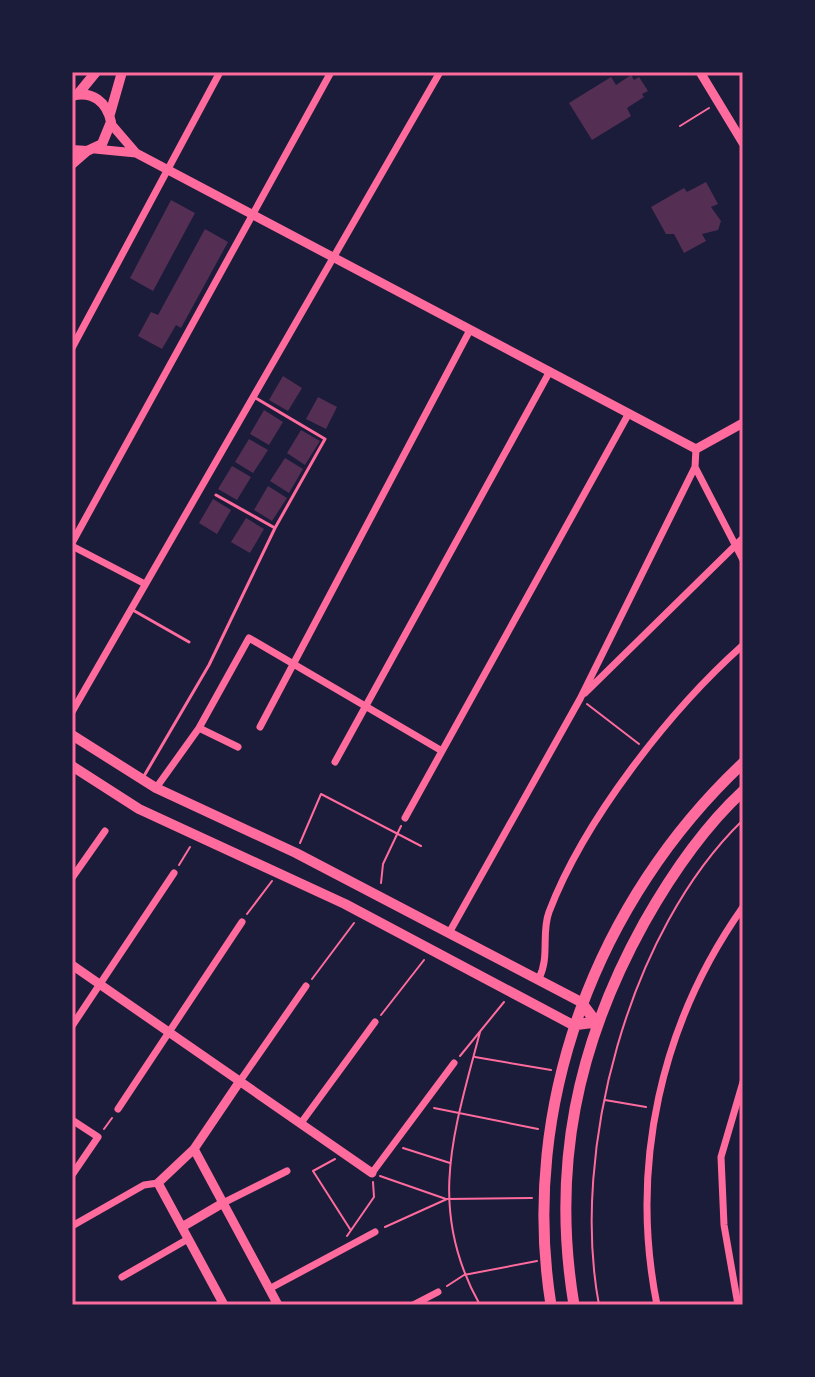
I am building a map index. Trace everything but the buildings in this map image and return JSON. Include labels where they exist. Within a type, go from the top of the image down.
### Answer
[{"type":"main road","points":[[96,72],[75,95],[101,101],[110,119]]},
{"type":"main road","points":[[72,164],[107,137],[122,72]]},
{"type":"main road","points":[[72,150],[91,150]]},
{"type":"main road","points":[[72,735],[156,788],[296,853],[539,978],[581,1002],[596,1022]]},
{"type":"main road","points":[[551,1305],[546,1259],[545,1198],[551,1132],[561,1071],[581,1002],[640,884],[672,839],[743,763]]},
{"type":"main road","points":[[72,766],[139,809],[362,913],[573,1025],[596,1022]]},
{"type":"main road","points":[[574,1305],[564,1221],[567,1158],[576,1092],[596,1022],[626,956],[660,896],[689,851],[743,791]]},
{"type":"street","points":[[72,348],[220,72]]},
{"type":"street","points":[[145,584],[72,544],[255,216],[331,72]]},
{"type":"street","points":[[72,712],[336,259],[440,72]]},
{"type":"street","points":[[700,72],[743,143]]},
{"type":"street","points":[[110,119],[136,153]]},
{"type":"street","points":[[91,150],[136,153],[696,449]]},
{"type":"street","points":[[260,727],[470,330]]},
{"type":"street","points":[[335,762],[550,371]]},
{"type":"street","points":[[405,818],[629,413]]},
{"type":"street","points":[[696,449],[743,423]]},
{"type":"street","points":[[449,933],[580,699],[695,467],[696,449]]},
{"type":"street","points":[[695,467],[743,560]]},
{"type":"street","points":[[580,699],[743,538]]},
{"type":"street","points":[[156,788],[199,728],[249,638],[442,751]]},
{"type":"street","points":[[539,978],[545,965],[547,915],[573,862],[646,750],[710,674],[743,645]]},
{"type":"street","points":[[199,728],[238,747]]},
{"type":"street","points":[[72,878],[105,831]]},
{"type":"street","points":[[72,1026],[174,873]]},
{"type":"street","points":[[657,1305],[649,1266],[645,1189],[663,1073],[698,980],[743,907]]},
{"type":"street","points":[[118,1109],[242,922]]},
{"type":"street","points":[[72,965],[372,1173],[454,1063]]},
{"type":"street","points":[[72,1226],[144,1185],[158,1183],[194,1149],[306,986]]},
{"type":"street","points":[[301,1123],[375,1022]]},
{"type":"street","points":[[738,1305],[724,1225],[721,1157],[743,1082]]},
{"type":"street","points":[[72,1120],[98,1137],[72,1175]]},
{"type":"street","points":[[194,1149],[278,1305]]},
{"type":"street","points":[[182,1227],[287,1171]]},
{"type":"street","points":[[158,1183],[224,1305]]},
{"type":"street","points":[[269,1289],[375,1232]]},
{"type":"street","points":[[122,1277],[188,1239]]},
{"type":"street","points":[[413,1305],[438,1292]]},
{"type":"lane","points":[[142,779],[209,665],[275,528],[325,439],[253,397]]},
{"type":"lane","points":[[216,495],[275,528]]},
{"type":"lane","points":[[131,609],[189,642]]},
{"type":"path","points":[[680,126],[720,102]]},
{"type":"path","points":[[580,699],[646,750]]},
{"type":"path","points":[[296,853],[321,794],[421,846]]},
{"type":"path","points":[[379,896],[383,864],[405,818]]},
{"type":"path","points":[[599,1305],[591,1222],[596,1134],[615,1049],[642,976],[683,898],[743,820]]},
{"type":"path","points":[[174,873],[198,835]]},
{"type":"path","points":[[242,922],[278,872]]},
{"type":"path","points":[[306,986],[362,913]]},
{"type":"path","points":[[375,1022],[433,949]]},
{"type":"path","points":[[454,1063],[513,991]]},
{"type":"path","points":[[480,1032],[460,1114],[447,1199],[452,1241],[464,1275],[480,1305]]},
{"type":"path","points":[[473,1057],[561,1071]]},
{"type":"path","points":[[604,1100],[657,1109]]},
{"type":"path","points":[[422,1106],[551,1132]]},
{"type":"path","points":[[98,1137],[118,1109]]},
{"type":"path","points":[[393,1145],[451,1163]]},
{"type":"path","points":[[344,1153],[313,1171],[351,1230]]},
{"type":"path","points":[[335,1253],[374,1197],[372,1173],[447,1199],[545,1198]]},
{"type":"path","points":[[375,1232],[447,1199]]},
{"type":"path","points":[[438,1292],[464,1275],[546,1259]]}]
